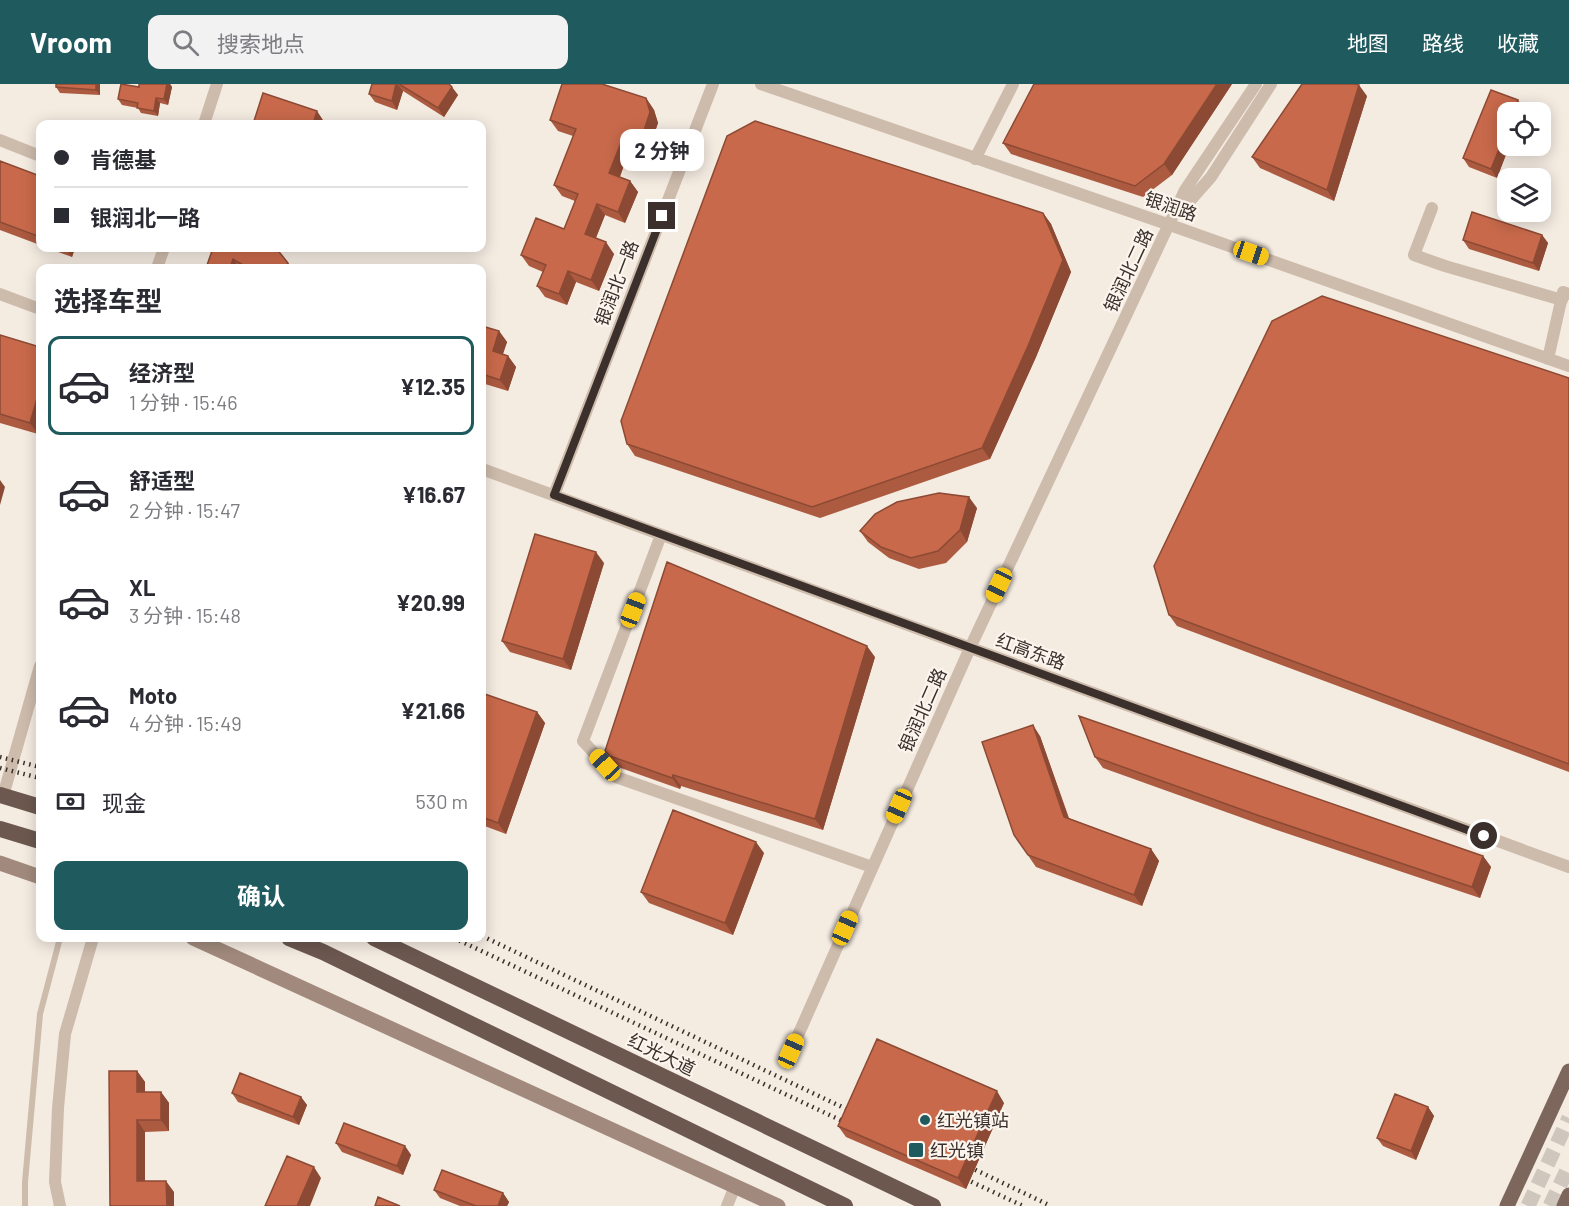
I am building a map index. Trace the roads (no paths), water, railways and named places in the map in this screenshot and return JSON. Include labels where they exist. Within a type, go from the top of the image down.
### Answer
[{"type":"highway","points":[[2,795],[36,806]]},
{"type":"highway","points":[[0,829],[36,840]]},
{"type":"highway","points":[[299,942],[845,1206]]},
{"type":"highway","name":"红光大道","points":[[382,942],[933,1206]]},
{"type":"main road","points":[[0,863],[36,876]]},
{"type":"main road","points":[[202,942],[778,1206]]},
{"type":"main road","points":[[1507,1206],[1569,1071]]},
{"type":"main road","points":[[1564,1206],[1569,1195]]},
{"type":"street","points":[[205,120],[217,84]]},
{"type":"street","name":"银润北一路","points":[[554,495],[712,84]]},
{"type":"street","name":"银润路","points":[[761,84],[1569,366]]},
{"type":"street","points":[[975,159],[1013,84]]},
{"type":"street","points":[[1170,225],[1185,190],[1256,84]]},
{"type":"street","points":[[1170,225],[1211,177],[1271,84]]},
{"type":"street","points":[[0,140],[36,154]]},
{"type":"street","points":[[1431,208],[1414,255],[1445,266],[1565,297],[1548,359]]},
{"type":"street","name":"银润北二路","points":[[791,1051],[970,648],[1170,225]]},
{"type":"street","points":[[0,294],[36,308]]},
{"type":"street","name":"红高东路","points":[[486,470],[1569,867]]},
{"type":"street","points":[[661,534],[583,741],[616,777],[873,867]]},
{"type":"street","points":[[2,795],[36,680]]},
{"type":"street","points":[[60,1206],[55,1182],[58,1108],[65,1034],[92,942]]},
{"type":"street","points":[[727,1206],[735,1186]]},
{"type":"lane","points":[[25,1206],[25,1182],[40,1014],[59,942]]},
{"type":"tunnel","points":[[1528,1206],[1569,1118]]},
{"type":"tunnel","points":[[1550,1206],[1569,1166]]},
{"type":"railway","points":[[0,757],[36,766]]},
{"type":"railway","points":[[0,768],[36,777]]},
{"type":"railway","points":[[486,938],[861,1116]]},
{"type":"railway","points":[[462,942],[855,1127]]},
{"type":"railway","points":[[959,1162],[1051,1206]]},
{"type":"railway","points":[[955,1174],[1023,1206]]},
{"type":"place","name":"红光镇站","points":[[925,1120]]},
{"type":"place","name":"红光镇","points":[[916,1150]]}]
